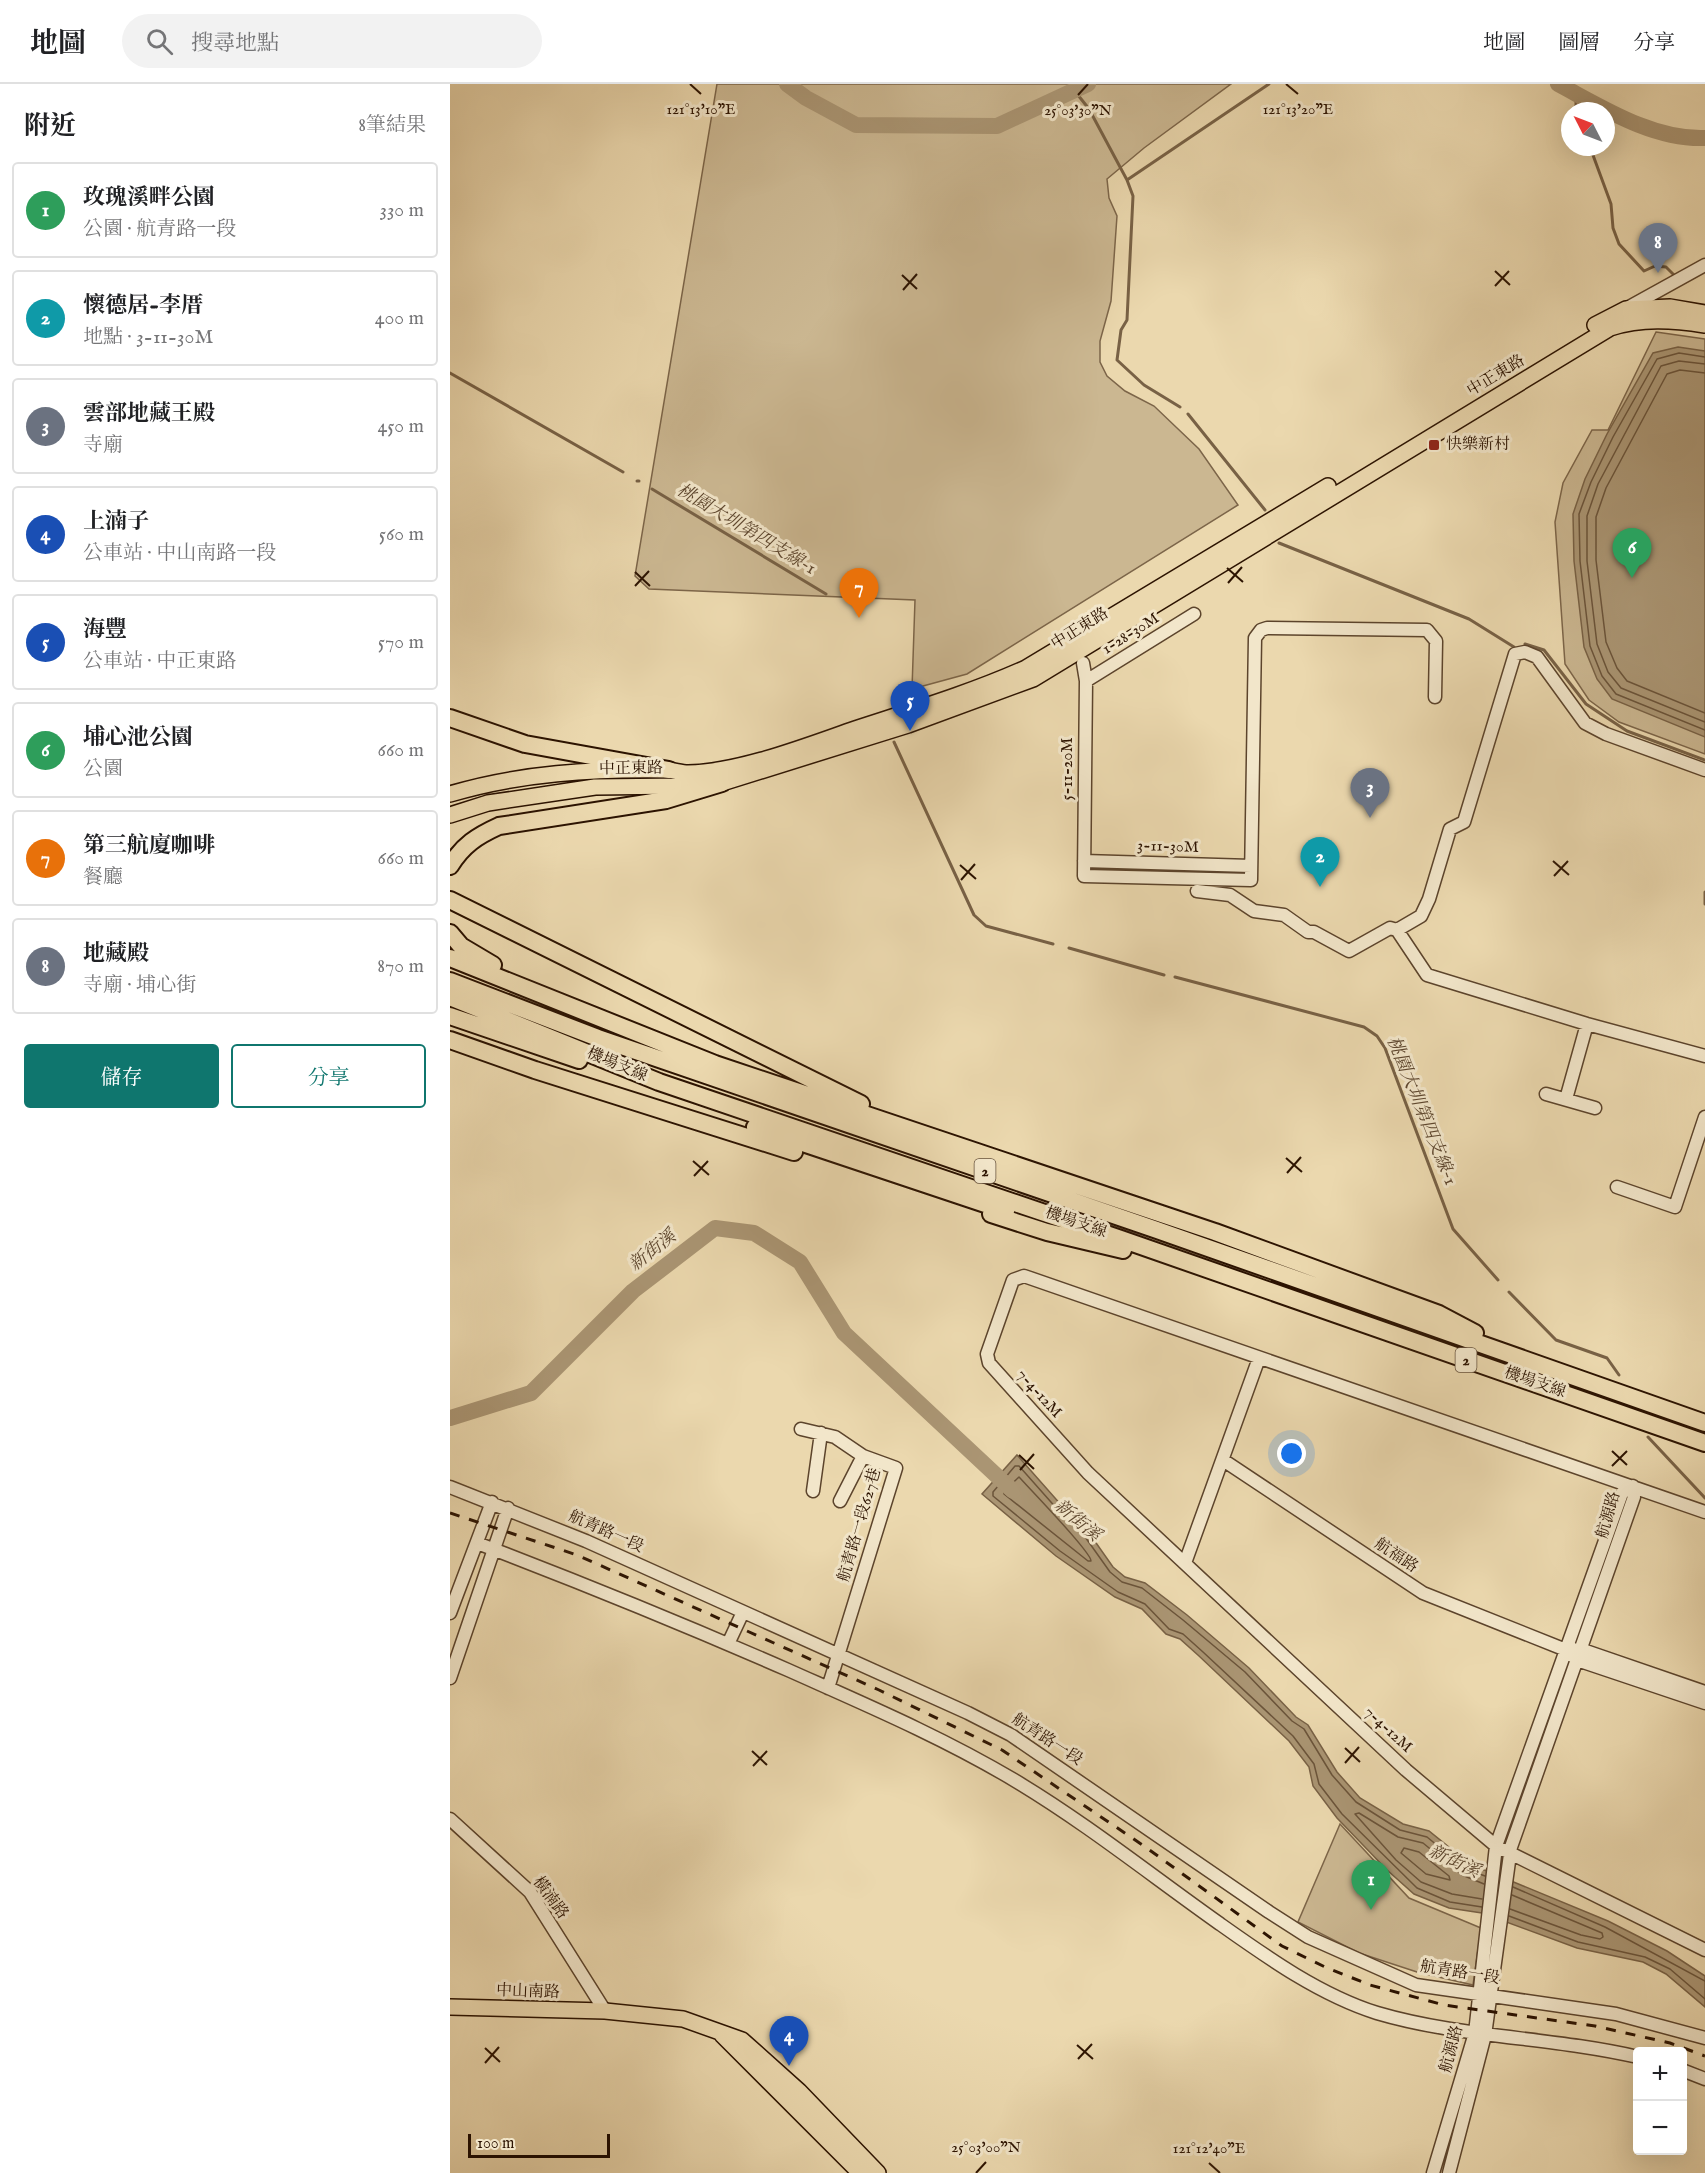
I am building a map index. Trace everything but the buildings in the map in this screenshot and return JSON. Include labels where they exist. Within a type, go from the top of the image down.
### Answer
[{"type":"highway","points":[[450,718],[525,744],[669,770]]},
{"type":"highway","points":[[450,866],[459,851],[475,837],[500,826],[666,801],[722,783]]},
{"type":"highway","points":[[450,900],[674,1010],[873,1111],[892,1123]]},
{"type":"highway","points":[[450,933],[461,946],[481,960],[586,1005],[619,1024]]},
{"type":"highway","points":[[450,958],[715,1064],[1215,1232],[1440,1314],[1521,1357]]},
{"type":"highway","name":"機場支線","points":[[450,981],[598,1038],[1521,1357],[1705,1423]]},
{"type":"highway","name":"機場支線","points":[[450,997],[659,1082],[1228,1276],[1705,1443]]},
{"type":"highway","points":[[450,1014],[742,1122],[1176,1268],[1228,1276]]},
{"type":"highway","points":[[450,1040],[535,1070],[1047,1232],[1123,1250]]},
{"type":"main road","points":[[1626,309],[1670,307],[1705,313]]},
{"type":"main road","name":"中正東路","points":[[450,794],[504,781],[561,772],[669,770],[687,773],[748,763],[890,719],[990,684],[1026,668],[1626,309]]},
{"type":"main road","name":"中正東路","points":[[450,815],[498,801],[595,787],[722,783],[908,725],[1033,679],[1610,328],[1632,321],[1670,319],[1705,325]]},
{"type":"main road","name":"中山南路","points":[[450,2007],[605,2011],[683,2019],[722,2035],[742,2040],[799,2091],[878,2173]]},
{"type":"main road","points":[[722,2035],[860,2173]]},
{"type":"street","points":[[1610,328],[1626,309],[1705,266]]},
{"type":"street","name":"1-28-30M","points":[[1086,681],[1194,614]]},
{"type":"street","points":[[1251,866],[1255,638],[1261,630],[1267,628],[1426,630],[1436,641],[1435,697]]},
{"type":"street","points":[[1396,930],[1421,916],[1429,899],[1450,829],[1464,822],[1515,654],[1525,652],[1537,657],[1585,723],[1606,734],[1705,770]]},
{"type":"street","name":"5-11-20M","points":[[1083,663],[1086,681],[1084,876]]},
{"type":"street","name":"3-11-30M","points":[[1084,861],[1251,866],[1251,880],[1084,876]]},
{"type":"street","points":[[1197,891],[1230,895],[1254,911],[1284,915],[1308,932],[1314,932],[1349,951],[1390,928],[1396,930],[1427,975],[1587,1024],[1705,1056]]},
{"type":"street","points":[[1566,1100],[1587,1024]]},
{"type":"street","points":[[1546,1094],[1595,1108]]},
{"type":"street","points":[[1617,1187],[1675,1207],[1705,1117]]},
{"type":"street","name":"7-4-12M","points":[[1705,1512],[1024,1276],[1013,1280],[986,1359],[1088,1473],[1406,1770],[1496,1846],[1705,1950]]},
{"type":"street","points":[[1185,1563],[1259,1358]]},
{"type":"street","name":"航青路一段627巷","points":[[801,1429],[835,1437],[864,1456],[897,1468],[828,1688]]},
{"type":"street","points":[[813,1491],[821,1433]]},
{"type":"street","points":[[840,1501],[864,1456]]},
{"type":"street","name":"航福路","points":[[1223,1460],[1423,1593],[1705,1703]]},
{"type":"street","name":"航源路","points":[[1433,2173],[1480,2034],[1478,1995],[1496,1846],[1622,1493],[1633,1486],[1634,1497],[1510,1852],[1491,1994],[1449,2173]]},
{"type":"street","name":"航青路一段","points":[[450,1487],[508,1508],[743,1612],[1011,1736],[1308,1937],[1416,1984],[1616,2014],[1705,2038]]},
{"type":"street","points":[[450,1613],[492,1502]]},
{"type":"street","points":[[450,1678],[492,1549],[508,1508]]},
{"type":"street","points":[[477,1543],[631,1602],[828,1688],[912,1726],[1015,1780],[1048,1801],[1268,1958],[1320,1988],[1376,2012],[1480,2034],[1566,2044],[1633,2057]]},
{"type":"street","points":[[728,1644],[743,1612]]},
{"type":"street","name":"航福路","points":[[1578,1655],[1705,1692]]},
{"type":"street","name":"橫湳路","points":[[450,1819],[530,1892],[605,2011]]},
{"type":"street","points":[[1687,2072],[1705,2079]]},
{"type":"shaded area","points":[[717,84],[1231,84],[1144,148],[1107,179],[1109,198],[1117,216],[1111,301],[1100,341],[1100,362],[1107,376],[1125,391],[1154,406],[1199,449],[1238,505],[967,674],[912,689],[915,600],[649,589],[635,576]]},
{"type":"shaded area","points":[[1656,332],[1705,339],[1705,754],[1619,722],[1589,700],[1565,664],[1555,522],[1563,483],[1592,430],[1608,430]]},
{"type":"shaded area","points":[[1340,1824],[1409,1898],[1481,1928],[1473,1985],[1417,1972],[1359,1953],[1298,1922]]},
{"type":"water","points":[[1678,347],[1705,351],[1705,737],[1612,699],[1597,679],[1584,647],[1574,561],[1573,514],[1585,479],[1607,434],[1653,353]]},
{"type":"water","points":[[1017,1455],[1070,1515],[1087,1530],[1113,1567],[1125,1577],[1145,1583],[1187,1615],[1249,1668],[1296,1717],[1308,1725],[1337,1772],[1360,1798],[1403,1824],[1429,1831],[1470,1864],[1608,1921],[1667,1951],[1705,1976],[1705,2007],[1666,1974],[1643,1962],[1577,1948],[1482,1913],[1449,1908],[1414,1894],[1387,1870],[1337,1818],[1313,1786],[1309,1767],[1289,1741],[1199,1656],[1180,1639],[1166,1634],[1142,1609],[1115,1597],[1056,1556],[982,1494]]},
{"type":"waterway","points":[[787,84],[806,98],[856,125],[997,126],[1088,84]]},
{"type":"waterway","points":[[1127,180],[1269,84]]},
{"type":"waterway","points":[[1558,84],[1629,121],[1648,128],[1666,134],[1705,138]]},
{"type":"waterway","points":[[1074,90],[1089,109],[1127,180],[1133,196],[1127,320],[1121,330],[1117,360],[1144,385],[1180,407]]},
{"type":"waterway","points":[[1576,94],[1576,102]]},
{"type":"waterway","points":[[1593,156],[1611,204],[1613,228],[1619,244],[1644,271],[1655,266],[1666,267],[1674,275]]},
{"type":"waterway","name":"桃園大圳第四支線-1","points":[[450,373],[623,472]]},
{"type":"waterway","points":[[1188,414],[1265,510]]},
{"type":"waterway","name":"桃園大圳第四支線-1","points":[[652,489],[826,594]]},
{"type":"waterway","points":[[1279,543],[1469,619],[1514,647]]},
{"type":"waterway","points":[[1525,644],[1544,650],[1586,704],[1627,731],[1705,760]]},
{"type":"waterway","name":"桃園大圳第四支線-1","points":[[894,742],[974,915],[986,926],[1053,944]]},
{"type":"waterway","points":[[1705,892],[1705,904]]},
{"type":"waterway","name":"桃園大圳第四支線-1","points":[[1069,948],[1164,975]]},
{"type":"waterway","name":"桃園大圳第四支線-1","points":[[1175,977],[1364,1027],[1377,1036],[1385,1048],[1453,1229],[1498,1280]]},
{"type":"waterway","name":"新街溪","points":[[450,1418],[531,1393],[633,1291],[715,1228],[754,1233],[800,1262],[844,1333],[1013,1491]]},
{"type":"waterway","name":"桃園大圳第四支線-1","points":[[1509,1292],[1556,1340],[1607,1358],[1619,1375]]},
{"type":"waterway","name":"桃園大圳第四支線-1","points":[[1648,1437],[1705,1498]]},
{"type":"railway","points":[[450,1513],[577,1555],[879,1690],[1002,1750],[1144,1846],[1282,1946],[1325,1967],[1370,1985],[1444,2005],[1595,2026],[1670,2043],[1705,2056]]},
{"type":"place","name":"地藏殿","points":[[1658,273]]},
{"type":"place","name":"快樂新村","points":[[1434,445]]},
{"type":"place","name":"埔心池公園","points":[[1632,578]]},
{"type":"place","name":"第三航廈咖啡","points":[[859,618]]},
{"type":"place","name":"海豐","points":[[910,731]]},
{"type":"place","name":"雲部地藏王殿","points":[[1370,818]]},
{"type":"place","name":"懷德居-李厝","points":[[1320,887]]},
{"type":"place","name":"玫瑰溪畔公園","points":[[1371,1910]]},
{"type":"place","name":"上湳子","points":[[789,2066]]}]
